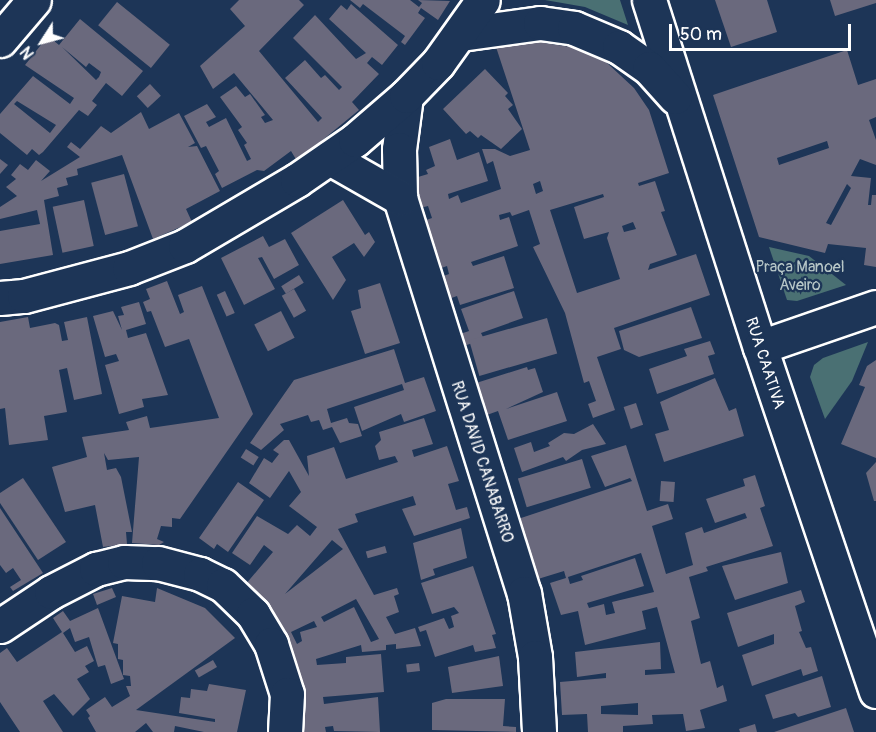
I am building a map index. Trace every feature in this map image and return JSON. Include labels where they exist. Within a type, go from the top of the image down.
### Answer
[{"type":"street","points":[[0,40],[34,0]]},
{"type":"street","points":[[0,298],[77,283],[129,268],[185,246],[330,158],[406,96],[461,34],[483,0]]},
{"type":"street","name":"RUA CAATIVA","points":[[649,0],[760,347],[876,691]]},
{"type":"street","points":[[461,34],[540,23],[574,28],[619,47],[649,68],[681,102]]},
{"type":"street","name":"RUA DAVID CANABARRO","points":[[406,96],[399,149],[400,198],[524,593],[535,657],[539,732]]},
{"type":"street","points":[[330,158],[400,198]]},
{"type":"street","points":[[760,347],[876,307]]},
{"type":"street","points":[[0,626],[51,592],[96,569],[124,562],[158,563],[200,574],[222,585],[253,614],[281,668],[287,694],[285,732]]},
{"type":"green space","points":[[545,0],[620,0],[628,25],[585,7]]},
{"type":"green space","name":"Praça Manoel Aveiro","points":[[769,247],[809,256],[846,285],[797,301],[787,300]]},
{"type":"green space","points":[[868,342],[852,381],[825,419],[810,377],[814,365],[823,358]]},
{"type":"building","points":[[239,0],[299,0],[304,5],[259,51],[318,122],[322,118],[285,78],[305,60],[321,78],[325,75],[339,90],[342,87],[293,38],[315,15],[356,59],[366,53],[329,19],[341,5],[347,10],[351,4],[398,45],[382,65],[372,57],[367,63],[379,74],[352,102],[359,110],[297,161],[291,151],[264,171],[257,170],[222,188],[215,174],[219,171],[206,146],[201,148],[184,116],[207,104],[216,117],[206,122],[209,127],[226,118],[247,161],[251,159],[244,145],[247,143],[238,130],[242,127],[220,97],[236,86],[245,97],[250,94],[265,115],[261,117],[265,123],[273,120],[234,73],[213,89],[200,66],[245,26],[230,9]]},
{"type":"building","points":[[350,0],[410,0],[419,7],[422,3],[418,0],[450,1],[438,20],[421,8],[418,13],[425,18],[405,45],[401,42],[405,36],[363,4],[360,8]]},
{"type":"building","points":[[715,0],[767,0],[777,32],[731,47]]},
{"type":"building","points":[[830,0],[876,0],[876,3],[835,16]]},
{"type":"building","points":[[117,2],[170,45],[151,68],[98,25]]},
{"type":"building","points":[[80,19],[143,71],[122,96],[106,83],[92,101],[97,105],[88,116],[79,110],[43,152],[39,155],[32,149],[27,155],[0,133],[0,114],[33,76],[70,104],[74,98],[25,65],[48,36],[59,45]],"holes":[[[62,47],[86,67],[89,63],[101,72],[99,77],[96,80]],[[17,101],[56,125],[50,133],[14,104]]]},
{"type":"building","points":[[532,41],[584,49],[606,62],[634,88],[649,110],[669,173],[638,183],[639,186],[655,181],[665,211],[661,212],[677,255],[650,264],[648,270],[696,254],[710,295],[614,328],[621,349],[597,357],[615,410],[593,418],[588,404],[596,401],[589,381],[584,383],[565,313],[533,247],[540,244],[529,210],[512,216],[510,212],[499,215],[500,220],[509,217],[518,246],[471,262],[473,266],[504,256],[514,288],[460,305],[457,296],[446,300],[438,278],[449,274],[447,266],[436,270],[420,222],[432,218],[428,206],[416,209],[408,180],[428,174],[426,170],[435,166],[429,147],[450,139],[457,160],[479,152],[488,181],[448,194],[449,199],[458,195],[461,203],[501,189],[493,161],[487,164],[482,149],[495,149],[510,156],[530,150],[496,47]],"holes":[[[540,181],[543,191],[536,194],[533,184]],[[603,194],[604,197],[574,207],[584,239],[609,232],[607,238],[620,279],[577,293],[550,210]],[[633,222],[636,229],[624,232],[622,226]]]},
{"type":"building","points":[[847,50],[858,85],[876,79],[876,117],[869,120],[876,140],[876,165],[860,159],[851,176],[871,178],[868,205],[871,205],[872,195],[876,195],[876,267],[864,265],[866,248],[828,244],[825,253],[759,237],[713,95]],"holes":[[[827,141],[829,148],[779,165],[777,158]],[[847,184],[851,188],[831,225],[826,223]]]},
{"type":"building","points":[[485,69],[508,93],[505,96],[513,105],[508,109],[522,129],[501,149],[481,135],[478,138],[470,131],[466,134],[443,109]]},
{"type":"building","points":[[150,84],[161,96],[148,108],[137,96]]},
{"type":"building","points":[[141,112],[149,129],[179,113],[195,143],[188,147],[197,146],[220,191],[186,209],[192,222],[153,239],[122,155],[77,169],[78,175],[66,178],[68,185],[57,188],[59,196],[44,200],[53,255],[0,264],[0,231],[40,224],[37,210],[0,219],[0,207],[17,196],[6,187],[16,179],[11,175],[20,164],[28,170],[36,160],[50,171],[41,181],[80,157],[67,147],[71,142],[80,149],[101,126],[111,133]]},
{"type":"building","points":[[0,159],[8,165],[0,174]]},
{"type":"building","points":[[124,174],[138,226],[105,235],[91,183]]},
{"type":"building","points":[[84,200],[94,246],[62,253],[53,207]]},
{"type":"building","points":[[343,200],[365,235],[369,232],[375,242],[364,257],[354,243],[332,257],[346,280],[333,300],[291,233]]},
{"type":"building","points":[[263,236],[269,247],[285,239],[299,265],[274,279],[262,257],[258,258],[275,289],[244,305],[221,258]]},
{"type":"building","points":[[299,275],[304,283],[286,294],[281,286]]},
{"type":"building","points":[[167,281],[180,314],[184,312],[178,295],[202,286],[253,414],[180,519],[172,518],[172,527],[161,526],[157,539],[164,542],[159,545],[132,543],[139,457],[108,460],[104,453],[107,470],[116,468],[121,477],[132,532],[126,532],[127,544],[103,547],[95,505],[65,512],[52,467],[87,457],[82,437],[129,430],[126,422],[147,416],[150,428],[219,418],[189,339],[165,347],[151,311],[147,312],[143,302],[150,299],[146,289]]},
{"type":"building","points":[[380,283],[400,343],[365,354],[351,311],[361,308],[358,290]]},
{"type":"building","points":[[294,289],[306,311],[294,318],[282,296]]},
{"type":"building","points":[[225,291],[235,313],[227,317],[217,295]]},
{"type":"building","points":[[514,291],[523,318],[481,333],[484,339],[461,347],[457,335],[469,331],[461,309]]},
{"type":"building","points":[[139,302],[146,324],[126,330],[128,338],[146,333],[168,395],[142,399],[144,407],[119,414],[105,365],[119,361],[116,354],[105,357],[93,316],[113,311],[122,330],[118,316],[124,315],[121,307]]},
{"type":"building","points":[[691,307],[702,338],[639,357],[624,350],[619,331]]},
{"type":"building","points":[[281,311],[295,338],[268,351],[254,325]]},
{"type":"building","points":[[28,317],[30,328],[55,323],[59,325],[62,341],[68,340],[64,322],[87,317],[102,394],[74,400],[67,368],[59,370],[67,412],[44,416],[48,440],[9,445],[5,408],[0,409],[0,322]]},
{"type":"building","points":[[547,318],[557,354],[479,376],[469,340]]},
{"type":"building","points":[[710,341],[715,354],[708,356],[714,374],[657,394],[649,369],[687,356],[684,349]]},
{"type":"building","points":[[394,349],[405,383],[424,377],[436,411],[404,422],[401,414],[362,431],[354,407],[404,390],[402,384],[327,409],[331,423],[347,418],[349,423],[358,424],[362,436],[340,443],[332,427],[323,430],[319,420],[311,422],[308,415],[280,424],[284,430],[261,450],[250,443],[294,380]]},
{"type":"building","points":[[876,360],[876,458],[841,444],[865,387],[859,385],[867,366]]},
{"type":"building","points":[[527,367],[528,370],[535,368],[543,392],[506,409],[557,392],[567,421],[508,440],[498,411],[484,416],[473,384]]},
{"type":"building","points":[[715,378],[729,411],[736,408],[744,436],[664,462],[655,434],[669,430],[660,402]]},
{"type":"building","points":[[636,403],[643,425],[631,429],[624,407]]},
{"type":"building","points":[[424,418],[433,444],[412,450],[414,457],[447,446],[459,481],[448,484],[456,510],[467,507],[470,518],[414,536],[402,509],[416,505],[413,496],[355,514],[358,522],[338,529],[374,595],[397,588],[399,594],[394,596],[399,612],[386,617],[395,634],[415,628],[421,646],[396,649],[396,644],[386,645],[386,650],[362,652],[361,645],[316,659],[317,665],[346,663],[346,657],[381,654],[384,692],[323,697],[324,704],[378,697],[380,732],[334,731],[333,726],[325,727],[326,732],[300,732],[300,688],[296,666],[269,606],[245,585],[273,552],[264,545],[250,565],[232,553],[257,516],[288,534],[297,525],[310,536],[317,527],[289,506],[301,492],[289,471],[270,498],[249,483],[264,458],[272,463],[279,454],[273,450],[284,440],[289,440],[309,476],[307,456],[334,447],[346,479],[398,462],[395,456],[379,460],[375,446],[381,440],[379,432]],"holes":[[[332,540],[343,549],[285,594]],[[356,599],[379,639],[371,642],[354,607],[324,622],[321,617]],[[314,621],[317,627],[300,632],[302,641],[297,644],[291,632]]]},
{"type":"building","points":[[593,424],[606,444],[582,450],[566,461],[563,457],[522,472],[514,448],[531,442],[534,452],[550,446],[548,443],[564,433],[574,434]]},
{"type":"building","points":[[626,445],[647,511],[668,504],[673,519],[652,526],[666,574],[693,565],[685,533],[702,527],[704,533],[747,518],[745,513],[715,523],[706,499],[745,486],[743,479],[755,475],[765,506],[760,508],[773,546],[706,567],[708,571],[689,577],[700,618],[691,621],[701,664],[710,661],[717,688],[723,685],[727,701],[700,710],[705,728],[686,731],[683,714],[652,715],[653,724],[623,726],[623,732],[588,732],[587,714],[562,715],[560,682],[606,678],[606,673],[577,677],[575,652],[660,642],[661,669],[645,670],[645,675],[675,673],[657,607],[642,611],[646,629],[585,645],[578,611],[561,615],[550,583],[566,578],[564,571],[538,579],[518,519],[632,481],[630,478],[605,487],[591,456]],"holes":[[[641,553],[654,592],[612,602],[615,613],[606,615],[604,604],[589,608],[587,603],[644,586],[635,558],[581,576],[583,580],[570,584],[568,577]],[[638,703],[638,715],[601,714],[601,706]]]},
{"type":"building","points":[[246,449],[259,457],[253,465],[241,457]]},
{"type":"building","points":[[582,459],[591,488],[527,507],[518,479]]},
{"type":"building","points":[[876,462],[876,501],[874,501],[866,473]]},
{"type":"building","points":[[23,478],[66,542],[38,560],[0,503],[0,493]]},
{"type":"building","points":[[661,481],[675,482],[674,502],[660,501]]},
{"type":"building","points":[[238,482],[264,500],[228,552],[217,544],[214,549],[199,538]]},
{"type":"building","points":[[0,508],[43,573],[13,591],[10,587],[21,580],[13,568],[6,573],[0,565]]},
{"type":"building","points":[[461,528],[467,558],[433,569],[435,575],[421,580],[413,543]]},
{"type":"building","points":[[385,546],[387,553],[368,558],[366,552]]},
{"type":"building","points":[[781,552],[788,583],[735,600],[722,566]]},
{"type":"building","points":[[473,566],[496,634],[492,635],[496,648],[475,652],[473,645],[435,657],[426,630],[420,632],[418,627],[444,618],[449,629],[454,627],[451,616],[459,613],[454,607],[432,614],[421,583]]},
{"type":"building","points":[[112,588],[116,597],[97,605],[93,594]]},
{"type":"building","points":[[157,588],[205,608],[235,638],[136,710],[215,722],[215,719],[179,713],[181,697],[190,698],[191,689],[207,691],[209,684],[246,690],[237,732],[204,732],[175,726],[174,732],[153,732],[146,723],[135,732],[96,732],[88,718],[90,716],[86,710],[105,697],[112,707],[130,696],[126,686],[131,686],[130,676],[123,675],[123,660],[118,659],[118,644],[113,643],[122,596],[155,602]]},
{"type":"building","points":[[801,590],[805,602],[795,606],[802,631],[799,632],[806,648],[811,647],[818,671],[803,676],[801,669],[752,686],[742,655],[774,644],[774,634],[738,647],[727,613]]},
{"type":"building","points":[[98,608],[124,679],[111,684],[105,665],[98,667],[89,637],[75,642],[70,628],[63,633],[75,652],[87,646],[94,661],[85,666],[89,672],[77,679],[90,699],[73,716],[54,694],[43,701],[63,732],[20,732],[0,702],[0,653],[7,648],[17,662],[62,632],[53,618],[63,611],[70,621]]},
{"type":"building","points":[[499,656],[503,686],[452,693],[448,667]]},
{"type":"building","points":[[213,660],[217,667],[199,677],[195,670]]},
{"type":"building","points":[[419,663],[420,671],[407,673],[406,665]]},
{"type":"building","points":[[822,676],[831,707],[798,717],[795,713],[773,719],[765,695]]},
{"type":"building","points":[[446,699],[505,699],[503,726],[516,727],[516,732],[432,730],[432,703]]},
{"type":"building","points":[[846,708],[854,732],[774,732]]},
{"type":"building","points":[[755,724],[757,732],[740,732],[739,729]]}]
